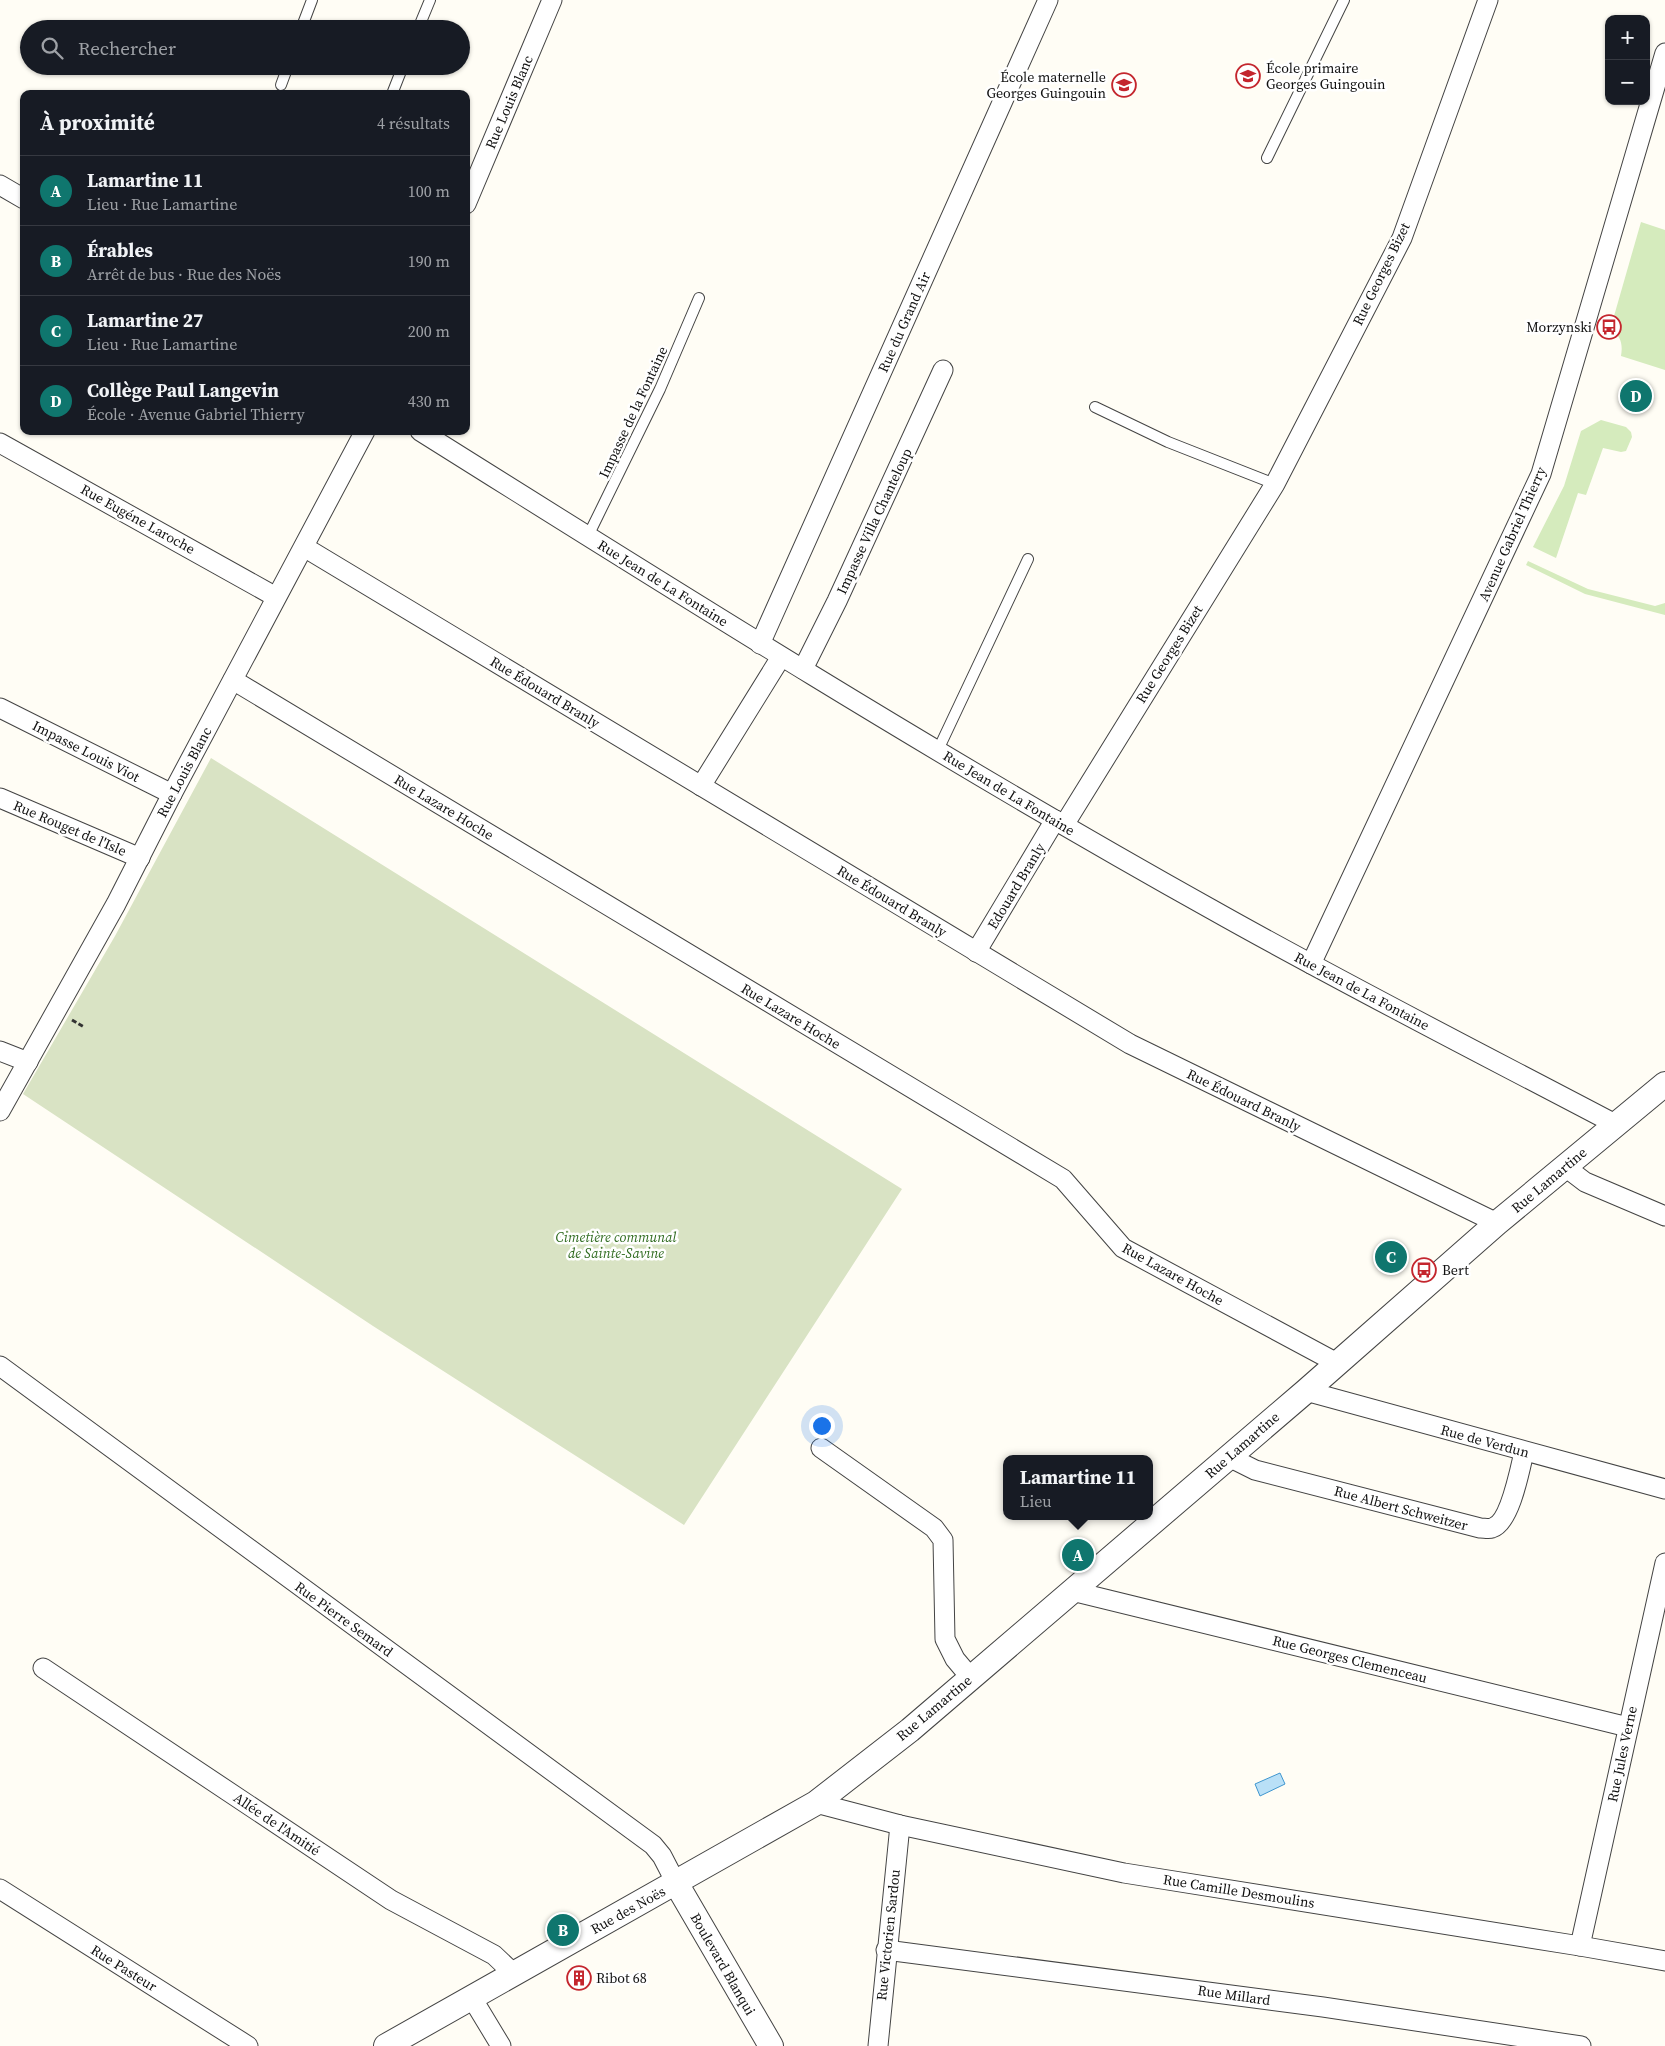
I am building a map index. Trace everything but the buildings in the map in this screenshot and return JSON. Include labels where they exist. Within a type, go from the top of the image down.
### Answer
[{"type":"street","name":"Rue Louis Blanc","points":[[470,195],[552,0]]},
{"type":"street","name":"Rue du Grand Air","points":[[760,644],[1048,0]]},
{"type":"street","name":"Rue Georges Bizet","points":[[1059,823],[1275,484],[1402,238],[1488,0]]},
{"type":"street","name":"Avenue Gabriel Thierry","points":[[1311,964],[1541,474],[1665,53]]},
{"type":"street","points":[[0,185],[20,197]]},
{"type":"street","name":"Impasse Villa Chanteloup","points":[[803,669],[837,601],[943,370]]},
{"type":"street","name":"Rue Louis Blanc","points":[[0,1111],[140,858],[172,794],[363,435]]},
{"type":"street","name":"Rue Jean de La Fontaine","points":[[426,435],[760,644],[1059,823],[1311,964],[1615,1124]]},
{"type":"street","name":"Rue Eugéne Laroche","points":[[0,443],[276,597]]},
{"type":"street","name":"Rue Édouard Branly","points":[[304,547],[1130,1044],[1497,1223]]},
{"type":"street","points":[[701,786],[781,656]]},
{"type":"street","name":"Rue Lazare Hoche","points":[[233,680],[1063,1179],[1123,1248],[1337,1362]]},
{"type":"street","name":"Impasse Louis Viot","points":[[0,708],[172,794]]},
{"type":"street","name":"Rue Rouget de l'Isle","points":[[0,798],[140,858]]},
{"type":"street","name":"Edouard Branly","points":[[976,952],[1059,823]]},
{"type":"street","points":[[0,1051],[28,1062]]},
{"type":"street","name":"Rue Lamartine","points":[[816,1803],[910,1730],[1306,1391],[1497,1223],[1665,1084]]},
{"type":"street","points":[[1564,1166],[1585,1182],[1665,1216]]},
{"type":"street","name":"Rue Pierre Semard","points":[[0,1366],[652,1845],[662,1856],[676,1883]]},
{"type":"street","name":"Rue de Verdun","points":[[1306,1391],[1665,1489]]},
{"type":"street","points":[[821,1448],[934,1528],[943,1540],[945,1638],[955,1659],[971,1678]]},
{"type":"street","name":"Rue Albert Schweitzer","points":[[1230,1456],[1255,1470],[1480,1528],[1492,1529],[1502,1522],[1524,1452]]},
{"type":"street","name":"Rue Jules Verne","points":[[1580,1946],[1665,1564]]},
{"type":"street","name":"Rue Georges Clemenceau","points":[[1072,1591],[1628,1727]]},
{"type":"street","name":"Allée de l'Amitié","points":[[43,1668],[391,1900],[494,1955],[514,1974]]},
{"type":"street","name":"Rue des Noës","points":[[386,2046],[816,1803]]},
{"type":"street","name":"Rue Camille Desmoulins","points":[[816,1803],[900,1825],[1124,1873],[1665,1961]]},
{"type":"street","name":"Rue Victorien Sardou","points":[[878,2046],[886,1950],[900,1825]]},
{"type":"street","name":"Boulevard Blanqui","points":[[676,1883],[771,2046]]},
{"type":"street","name":"Rue Pasteur","points":[[0,1889],[248,2046]]},
{"type":"street","name":"Rue Millard","points":[[886,1950],[1323,2007],[1581,2046]]},
{"type":"street","points":[[472,1998],[501,2046]]},
{"type":"lane","points":[[304,20],[312,0]]},
{"type":"lane","points":[[422,20],[430,0]]},
{"type":"lane","points":[[1267,158],[1344,0]]},
{"type":"lane","points":[[281,85],[285,75]]},
{"type":"lane","points":[[394,90],[399,75]]},
{"type":"lane","name":"Impasse de la Fontaine","points":[[588,536],[660,389],[700,298]]},
{"type":"lane","points":[[1095,406],[1168,442],[1275,484]]},
{"type":"lane","points":[[938,750],[1028,559]]},
{"type":"green space","points":[[1641,222],[1665,230],[1665,370],[1621,356],[1620,340],[1617,334],[1610,330]]},
{"type":"green space","points":[[1601,420],[1626,427],[1631,432],[1632,437],[1626,451],[1621,452],[1603,448],[1586,495],[1578,493],[1556,558],[1533,547],[1564,486],[1581,431]]},
{"type":"green space","points":[[1528,561],[1588,589],[1655,606],[1665,603],[1665,615],[1585,594],[1526,565]]},
{"type":"green space","name":"Cimetière communal de Sainte-Savine","points":[[211,758],[902,1189],[684,1525],[373,1326],[23,1094],[115,936]]},
{"type":"water","points":[[1280,1773],[1285,1784],[1260,1796],[1255,1784]]},
{"type":"place","name":"École primaire Georges Guingouin","points":[[1248,76]]},
{"type":"place","name":"École maternelle Georges Guingouin","points":[[1124,85]]},
{"type":"place","name":"Morzynski","points":[[1609,327]]},
{"type":"place","name":"Collège Paul Langevin","points":[[1636,396]]},
{"type":"place","name":"Lamartine 27","points":[[1391,1257]]},
{"type":"place","name":"Bert","points":[[1424,1270]]},
{"type":"place","name":"Lamartine 11","points":[[1078,1555]]},
{"type":"place","name":"Érables","points":[[563,1930]]},
{"type":"place","name":"Ribot 68","points":[[579,1978]]}]
